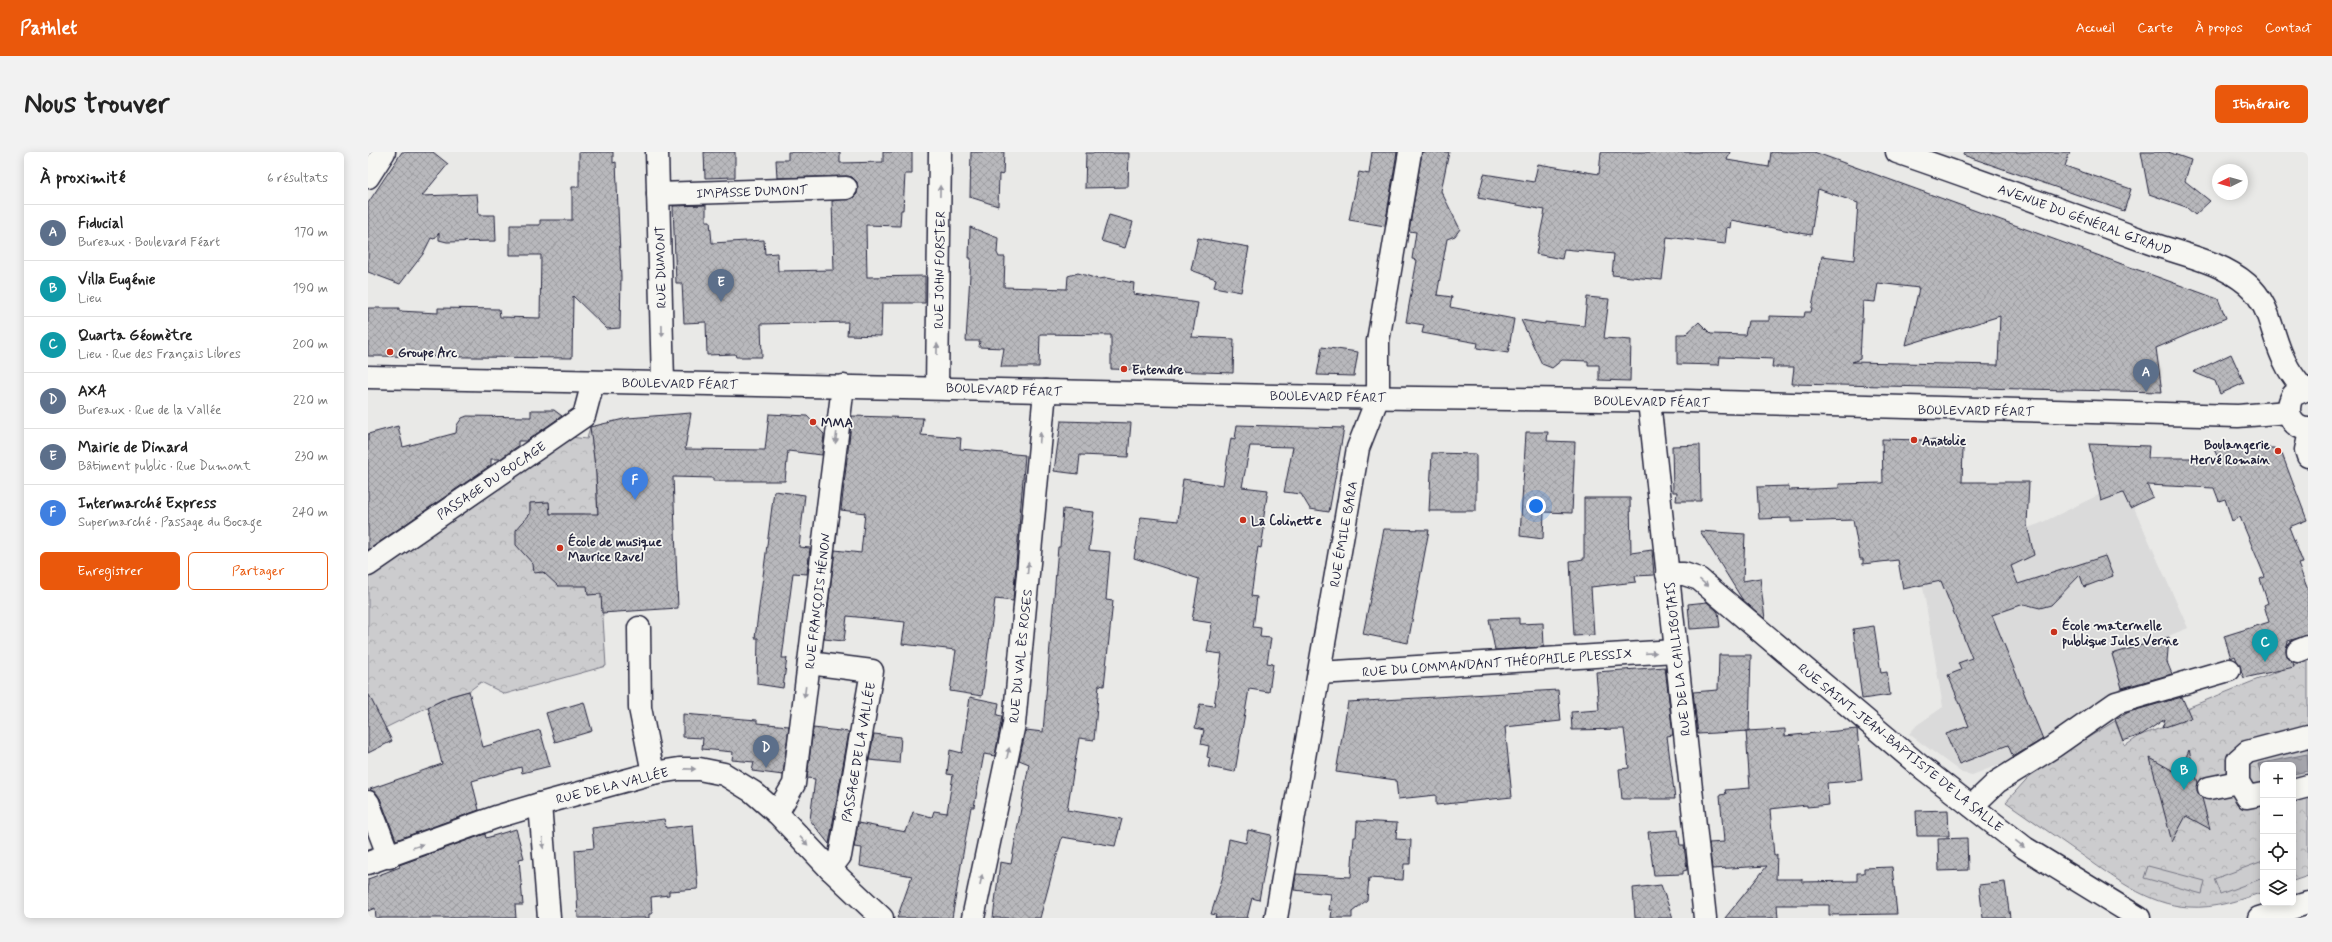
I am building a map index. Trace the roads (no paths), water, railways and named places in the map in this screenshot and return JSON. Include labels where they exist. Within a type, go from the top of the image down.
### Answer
[{"type":"street","points":[[368,177],[384,152]]},
{"type":"street","name":"RUE DUMONT","points":[[657,152],[663,382]]},
{"type":"street","name":"RUE JOHN FORSTER","points":[[937,388],[940,152]]},
{"type":"street","name":"RUE ÉMILE BARA","points":[[1276,918],[1358,448],[1378,397],[1378,341],[1410,152]]},
{"type":"street","name":"AVENUE DU GÉNÉRAL GIRAUD","points":[[1897,152],[2051,205],[2151,243],[2216,264],[2247,284],[2263,301],[2285,364],[2305,389]]},
{"type":"street","name":"IMPASSE DUMONT","points":[[658,194],[846,188]]},
{"type":"street","name":"BOULEVARD FÉART","points":[[368,377],[1045,391],[1649,401],[2238,416],[2288,412]]},
{"type":"street","name":"PASSAGE DU BOCAGE","points":[[368,565],[584,416],[593,382]]},
{"type":"street","name":"RUE FRANÇOIS HÉNON","points":[[777,813],[794,784],[843,386]]},
{"type":"street","points":[[2305,389],[2293,395],[2288,406],[2288,412],[2294,423],[2308,429]]},
{"type":"street","name":"RUE DU VAL ÈS ROSES","points":[[973,918],[1014,724],[1045,391]]},
{"type":"street","name":"RUE DE LA CAILLIBOTAIS","points":[[1649,401],[1705,918]]},
{"type":"street","points":[[2308,441],[2306,450],[2308,456]]},
{"type":"street","name":"RUE SAINT-JEAN-BAPTISTE DE LA SALLE","points":[[1668,574],[1684,574],[1699,579],[1920,766],[2025,848],[2139,918]]},
{"type":"street","points":[[639,628],[640,708],[653,773]]},
{"type":"street","name":"RUE DU COMMANDANT THÉOPHILE PLESSIX","points":[[1319,673],[1676,651]]},
{"type":"street","name":"PASSAGE DE LA VALLÉE","points":[[809,663],[872,671],[840,856],[830,869]]},
{"type":"street","points":[[1972,806],[1997,782],[2053,747],[2116,703],[2229,670]]},
{"type":"street","points":[[2260,795],[2247,797],[2238,782],[2238,760],[2247,752],[2308,736]]},
{"type":"street","name":"RUE DE LA VALLÉE","points":[[368,863],[389,857],[496,817],[653,773],[685,769],[724,774],[753,792],[777,813],[830,869],[882,918]]},
{"type":"street","points":[[2209,788],[2238,782]]},
{"type":"street","points":[[2296,789],[2308,786]]},
{"type":"street","points":[[368,802],[389,857]]},
{"type":"street","points":[[540,804],[548,918]]},
{"type":"street","points":[[2260,918],[2308,903]]},
{"type":"water","points":[[2307,754],[2308,771],[2296,773],[2296,762],[2268,762]]},
{"type":"place","name":"Mairie de Dinard","points":[[721,302]]},
{"type":"place","name":"Groupe Arc","points":[[390,352]]},
{"type":"place","name":"Entendre","points":[[1124,369]]},
{"type":"place","name":"Fiducial","points":[[2146,392]]},
{"type":"place","name":"MMA","points":[[813,422]]},
{"type":"place","name":"Anatolie","points":[[1914,440]]},
{"type":"place","name":"Boulangerie Hervé Romain","points":[[2278,451]]},
{"type":"place","name":"Intermarché Express","points":[[635,500]]},
{"type":"place","name":"La Colinette","points":[[1243,520]]},
{"type":"place","name":"École de musique Maurice Ravel","points":[[560,548]]},
{"type":"place","name":"École maternelle publique Jules Verne","points":[[2054,632]]},
{"type":"place","name":"Quarta Géomètre","points":[[2265,662]]},
{"type":"place","name":"AXA","points":[[766,768]]},
{"type":"place","name":"Villa Eugénie","points":[[2184,790]]}]
